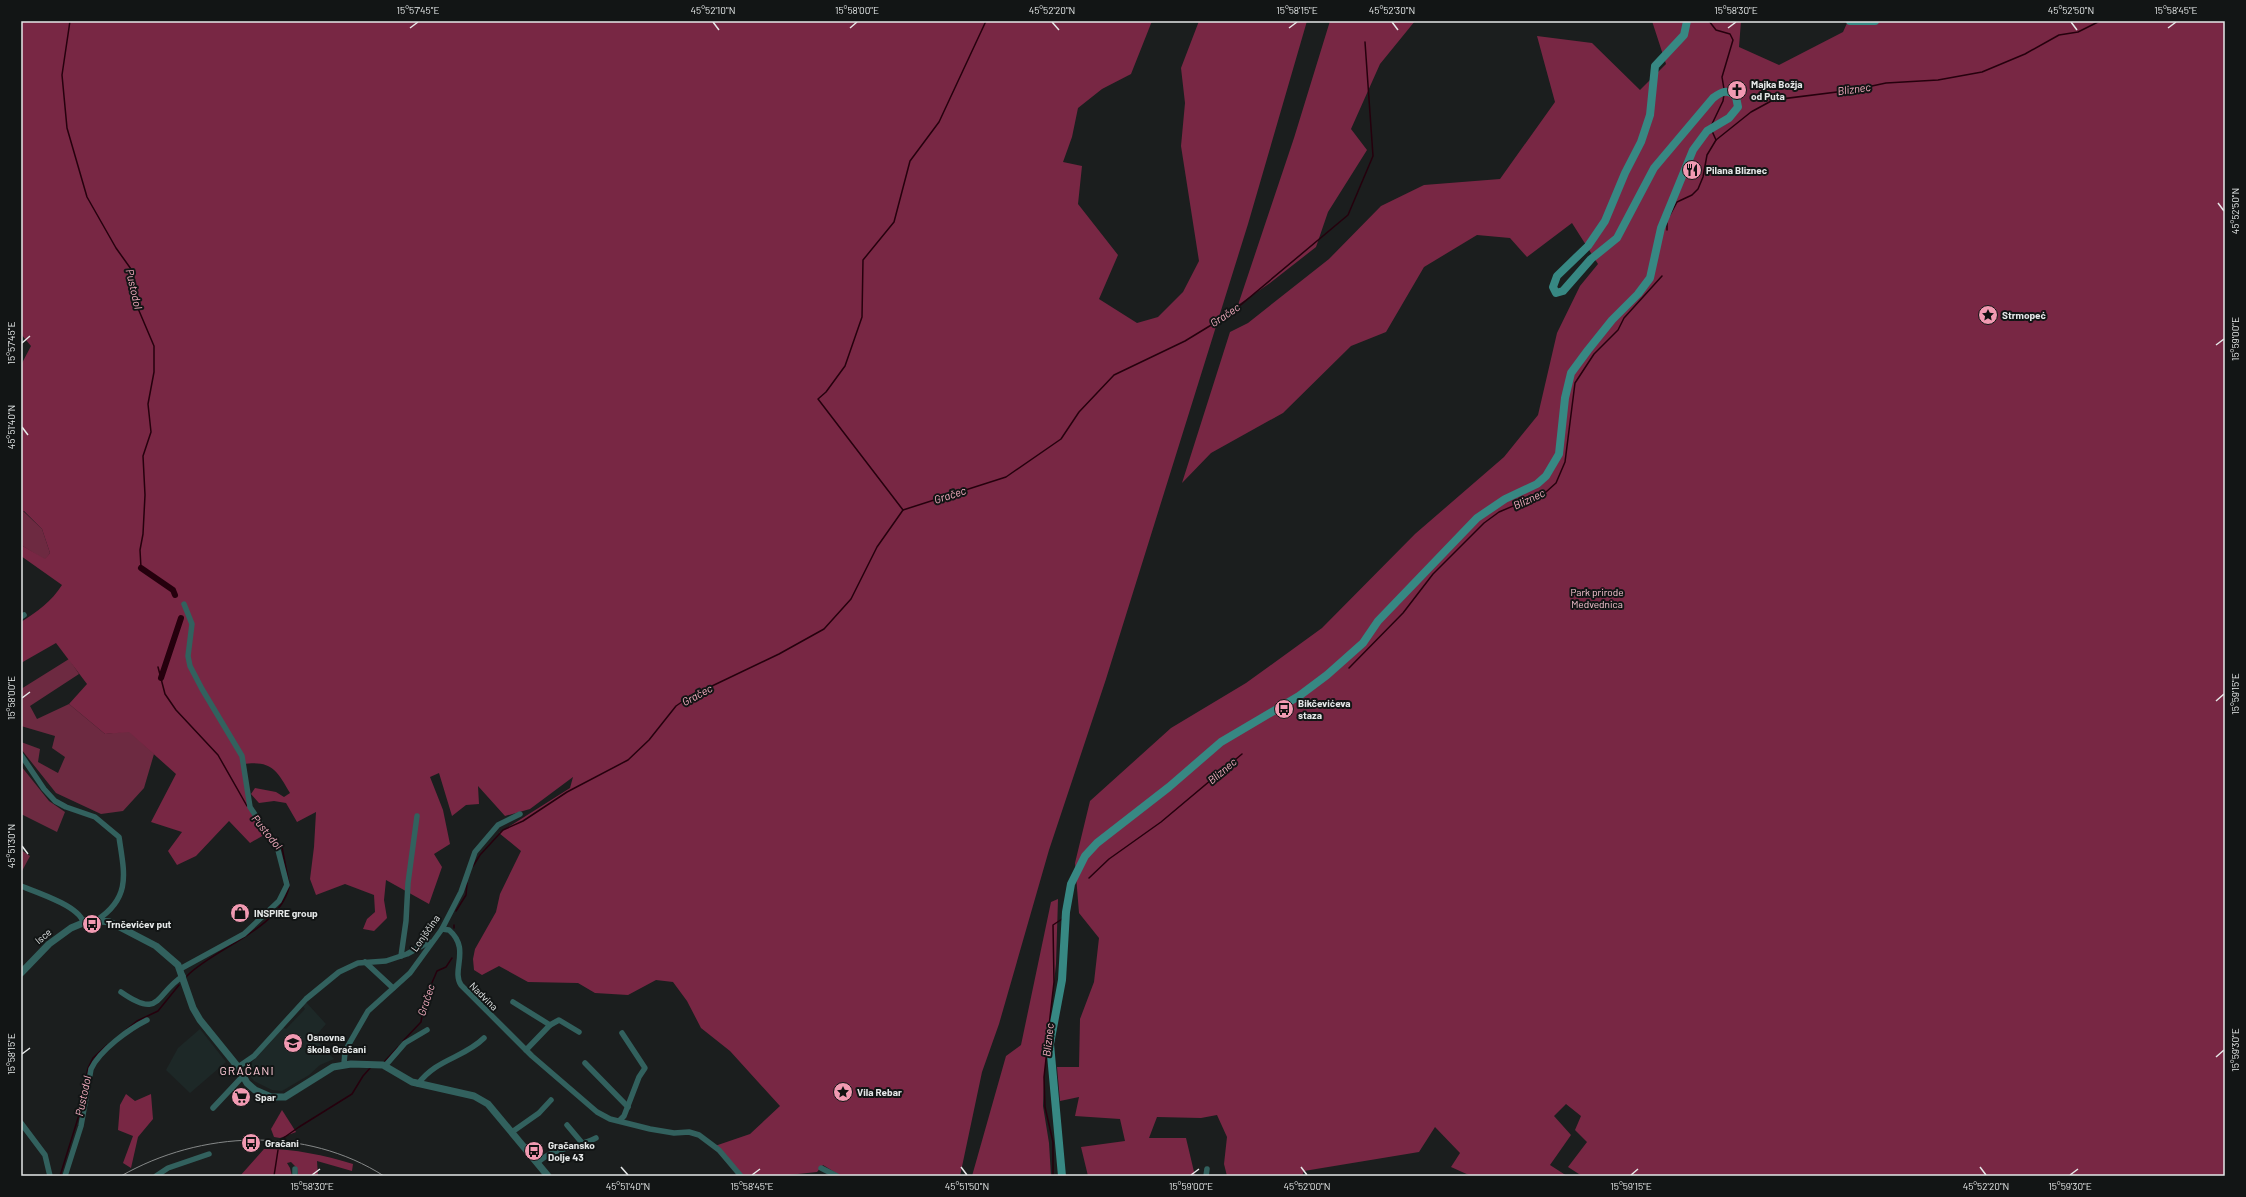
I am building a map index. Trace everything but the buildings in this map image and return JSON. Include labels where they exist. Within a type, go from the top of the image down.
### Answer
[{"type":"main road","points":[[1062,1176],[1050,1044],[1062,980],[1066,912],[1071,884],[1085,856],[1097,843],[1169,787],[1221,742],[1299,696],[1327,675],[1363,643],[1378,621],[1477,518],[1498,503],[1537,484],[1546,476],[1559,454],[1565,398],[1571,373],[1612,320],[1638,294],[1650,278],[1661,228],[1693,150],[1712,128],[1729,118],[1738,107],[1735,94],[1724,92],[1706,106],[1654,168],[1618,238],[1591,259],[1563,291],[1556,293],[1553,287],[1557,276],[1588,246],[1605,221],[1625,173],[1641,142],[1650,115],[1655,66],[1684,35],[1687,21]]},
{"type":"main road","points":[[1850,21],[1875,21]]},
{"type":"street","points":[[180,968],[244,934],[272,908],[283,895],[287,885],[281,856],[252,812],[242,756],[190,666],[188,656],[192,624],[184,604]]},
{"type":"street","points":[[21,755],[44,789],[55,801],[66,807],[95,817],[119,836],[124,879],[122,892],[111,910],[97,920]]},
{"type":"street","name":"Lonjščina","points":[[344,1064],[345,1051],[368,1011],[410,973],[442,929],[461,892],[475,852],[498,824],[520,814]]},
{"type":"street","points":[[401,956],[406,921],[408,883],[414,853],[417,816]]},
{"type":"street","points":[[21,886],[64,904],[76,912],[83,922],[97,920],[110,922],[156,946],[180,968],[193,1008],[200,1020],[255,1090],[280,1098],[294,1093],[328,1069],[344,1064],[370,1064],[385,1066],[407,1080],[418,1084],[479,1098],[493,1108],[548,1176]]},
{"type":"street","points":[[110,922],[111,910]]},
{"type":"street","name":"Isce","points":[[21,973],[48,944],[83,922]]},
{"type":"street","name":"Nadvina","points":[[442,929],[449,930],[458,943],[461,959],[458,979],[461,985],[526,1050],[590,1107],[610,1119],[620,1120],[658,1131],[689,1132],[699,1135],[719,1150],[742,1176]]},
{"type":"street","points":[[238,1067],[254,1056],[277,1027],[306,998],[332,977],[346,968],[365,962],[386,961],[401,956],[414,951],[434,938]]},
{"type":"street","points":[[365,962],[394,988]]},
{"type":"street","points":[[122,992],[140,1004],[151,1004],[158,1001],[183,976]]},
{"type":"street","name":"Nadvina","points":[[513,1002],[550,1026]]},
{"type":"street","points":[[65,1176],[81,1126],[91,1068],[100,1054],[134,1027],[147,1020]]},
{"type":"street","points":[[526,1050],[550,1026],[559,1020],[579,1032]]},
{"type":"street","points":[[385,1066],[405,1043],[427,1030]]},
{"type":"street","points":[[620,1120],[628,1107],[639,1077],[645,1068],[622,1032]]},
{"type":"street","points":[[418,1084],[440,1063],[470,1049],[484,1038]]},
{"type":"street","points":[[585,1063],[628,1107]]},
{"type":"street","points":[[213,1108],[243,1076]]},
{"type":"street","points":[[512,1132],[539,1113],[551,1100]]},
{"type":"street","points":[[21,1123],[45,1155],[50,1176]]},
{"type":"street","points":[[567,1125],[583,1144]]},
{"type":"street","points":[[537,1162],[554,1152],[583,1144],[596,1138]]},
{"type":"street","points":[[156,1176],[175,1165],[209,1154]]},
{"type":"street","points":[[821,1168],[837,1176]]},
{"type":"street","points":[[294,1169],[295,1176]]},
{"type":"street","points":[[1206,1176],[1207,1169]]},
{"type":"shaded area","points":[[23,511],[42,529],[50,553],[45,560],[21,545],[21,513]]},
{"type":"shaded area","points":[[69,659],[79,674],[30,706],[37,719],[69,704],[105,734],[129,731],[154,754],[144,788],[123,811],[101,814],[56,793],[21,749],[21,742],[40,749],[38,762],[58,773],[65,757],[52,748],[55,736],[21,726],[21,689]]},
{"type":"shaded area","points":[[21,766],[49,801],[65,812],[57,832],[21,814]]},
{"type":"shaded area","points":[[21,850],[30,856],[21,873]]},
{"type":"shaded area","name":"Osnovna škola Gračani","points":[[305,1001],[326,1024],[314,1038],[334,1059],[320,1065],[309,1075],[282,1091],[272,1090],[254,1081],[248,1074],[247,1068],[282,1027],[286,1029],[305,1009],[302,1005]]},
{"type":"shaded area","points":[[200,1029],[226,1062],[190,1093],[166,1070],[178,1048]]},
{"type":"green space","points":[[21,21],[1152,21],[1131,74],[1102,89],[1078,108],[1072,137],[1063,162],[1082,166],[1078,204],[1118,255],[1099,299],[1137,323],[1158,317],[1183,292],[1199,261],[1181,146],[1185,103],[1181,68],[1199,21],[1307,21],[1248,224],[1106,679],[1049,850],[999,1024],[982,1072],[960,1176],[841,1176],[823,1165],[817,1172],[779,1176],[744,1176],[712,1147],[750,1134],[780,1106],[730,1051],[701,1028],[687,1001],[673,982],[656,980],[628,995],[595,993],[578,983],[528,982],[499,966],[482,975],[474,970],[473,959],[475,949],[496,912],[500,894],[521,851],[499,833],[570,788],[573,777],[530,809],[505,816],[478,786],[479,804],[466,805],[452,816],[439,773],[430,777],[443,810],[450,844],[434,854],[442,867],[429,904],[386,880],[384,900],[387,918],[374,931],[363,929],[367,919],[375,912],[374,895],[345,884],[316,895],[310,879],[316,812],[297,822],[286,803],[274,801],[259,803],[251,794],[255,788],[276,792],[284,797],[290,793],[277,773],[267,765],[253,763],[243,764],[250,810],[264,835],[250,843],[229,821],[196,856],[177,865],[168,851],[182,832],[151,822],[176,774],[129,732],[105,734],[69,704],[87,684],[56,643],[21,663],[21,622],[44,606],[62,585],[21,556],[21,545],[45,559],[50,553],[42,529],[24,511],[21,513],[21,365],[31,346],[21,334]]},
{"type":"green space","points":[[1330,21],[1415,21],[1380,64],[1351,129],[1367,150],[1328,212],[1316,247],[1270,283],[1238,305],[1294,138]]},
{"type":"green space","name":"Park prirode Medvednica","points":[[1652,21],[1741,21],[1739,47],[1779,65],[1843,32],[1848,21],[2225,21],[2225,1176],[1582,1176],[1568,1167],[1587,1142],[1575,1130],[1581,1116],[1566,1104],[1554,1116],[1571,1135],[1550,1165],[1567,1176],[1471,1176],[1451,1167],[1460,1153],[1435,1127],[1419,1152],[1304,1171],[1302,1176],[1227,1176],[1224,1164],[1227,1137],[1217,1115],[1201,1118],[1157,1117],[1149,1138],[1186,1138],[1195,1176],[1088,1176],[1081,1147],[1125,1141],[1120,1119],[1075,1116],[1079,1097],[1060,1101],[1057,1067],[1079,1067],[1080,1019],[1094,982],[1099,938],[1079,913],[1075,863],[1090,801],[1171,728],[1246,683],[1322,628],[1415,534],[1504,457],[1538,415],[1557,333],[1580,286],[1598,264],[1572,223],[1527,257],[1510,238],[1477,235],[1424,267],[1386,332],[1351,346],[1283,413],[1211,453],[1182,483],[1230,332],[1248,323],[1329,259],[1381,206],[1424,185],[1500,179],[1555,102],[1537,36],[1592,43],[1640,90],[1666,64]]},
{"type":"green space","points":[[1058,899],[1056,964],[1044,1077],[1043,1106],[1049,1143],[1051,1176],[972,1176],[1006,1056],[1021,1045],[1051,902]]},
{"type":"green space","points":[[126,1094],[135,1101],[151,1094],[153,1119],[138,1137],[131,1168],[123,1163],[133,1136],[118,1130],[120,1105]]},
{"type":"green space","points":[[282,1110],[296,1132],[280,1138],[274,1137],[271,1129]]},
{"type":"green space","points":[[264,1149],[298,1151],[331,1158],[353,1164],[352,1171],[317,1161],[318,1176],[298,1176],[297,1168],[291,1162],[287,1163],[292,1176],[240,1176]]},
{"type":"waterway","name":"Pustodol","points":[[70,21],[62,75],[67,128],[87,197],[116,248],[131,269],[137,306],[154,346],[154,372],[148,404],[151,432],[143,456],[145,495],[143,534],[140,550],[141,568]]},
{"type":"waterway","points":[[903,510],[818,399],[826,392],[845,366],[862,317],[863,260],[894,222],[910,161],[939,122],[986,21]]},
{"type":"waterway","points":[[1709,21],[1716,30],[1730,34],[1733,40],[1722,77],[1724,89]]},
{"type":"waterway","name":"Bliznec","points":[[1670,215],[1677,202],[1692,195],[1698,189],[1703,177],[1707,155],[1716,140],[1751,112],[1773,100],[1853,90],[1886,83],[1938,80],[1982,72],[2025,54],[2059,35],[2078,32],[2100,21]]},
{"type":"waterway","name":"Gračec","points":[[473,866],[480,855],[503,830],[523,821],[567,792],[628,760],[649,740],[676,706],[689,697],[779,654],[824,629],[851,599],[877,547],[903,510],[1006,477],[1061,439],[1079,412],[1114,375],[1185,341],[1231,313],[1348,215],[1373,156],[1365,42]]},
{"type":"waterway","points":[[1712,124],[1723,101],[1724,94]]},
{"type":"waterway","points":[[1712,131],[1716,140]]},
{"type":"waterway","name":"Bliznec","points":[[1667,223],[1667,230]]},
{"type":"waterway","name":"Bliznec","points":[[1349,668],[1403,613],[1433,574],[1484,523],[1499,512],[1546,492],[1556,483],[1565,462],[1575,383],[1594,354],[1618,330],[1624,318],[1662,276]]},
{"type":"waterway","points":[[141,568],[173,590],[175,595]]},
{"type":"waterway","points":[[161,678],[181,618]]},
{"type":"waterway","name":"Pustodol","points":[[158,667],[165,694],[176,710],[218,755],[247,806]]},
{"type":"waterway","name":"Bliznec","points":[[1089,878],[1109,859],[1161,822],[1242,754]]},
{"type":"waterway","name":"Pustodol","points":[[273,838],[282,847],[289,884]]},
{"type":"waterway","name":"Gračec","points":[[456,911],[466,895],[467,883]]},
{"type":"waterway","name":"Pustodol","points":[[187,976],[213,956],[259,927],[273,915],[283,902],[289,887]]},
{"type":"waterway","name":"Bliznec","points":[[1049,1026],[1054,982],[1053,925],[1062,919]]},
{"type":"waterway","name":"Gračec","points":[[403,1041],[421,1022],[425,999],[437,971],[446,967],[452,958]]},
{"type":"waterway","name":"Pustodol","points":[[127,1029],[137,1021],[158,1011],[179,985]]},
{"type":"waterway","name":"Pustodol","points":[[60,1176],[79,1115],[88,1068],[93,1058],[107,1045]]},
{"type":"waterway","name":"Gračec","points":[[385,1061],[398,1047]]},
{"type":"waterway","name":"Bliznec","points":[[1047,1050],[1044,1077],[1045,1107],[1053,1142],[1053,1176]]},
{"type":"waterway","name":"Gračec","points":[[282,1139],[352,1094],[363,1076],[371,1067]]},
{"type":"waterway","name":"Gračec","points":[[274,1176],[278,1150]]},
{"type":"tram line","points":[[121,1176],[152,1161],[185,1150],[219,1143],[253,1140],[288,1142],[321,1148],[354,1160],[384,1176]]},
{"type":"place","name":"Majka Božja od Puta","points":[[1737,90]]},
{"type":"place","name":"Pilana Bliznec","points":[[1692,170]]},
{"type":"place","name":"Strmopeć","points":[[1988,315]]},
{"type":"place","name":"Bikčevićeva staza","points":[[1284,709]]},
{"type":"place","name":"INSPIRE group","points":[[240,913]]},
{"type":"place","name":"Trnčevićev put","points":[[92,924]]},
{"type":"place","name":"Osnovna škola Gračani","points":[[293,1043]]},
{"type":"place","name":"Vila Rebar","points":[[843,1092]]},
{"type":"place","name":"Spar","points":[[241,1097]]},
{"type":"place","name":"Gračani","points":[[251,1143]]},
{"type":"place","name":"Gračansko Dolje 43","points":[[534,1151]]},
{"type":"district","name":"GRAČANI","points":[[247,1071]]}]
